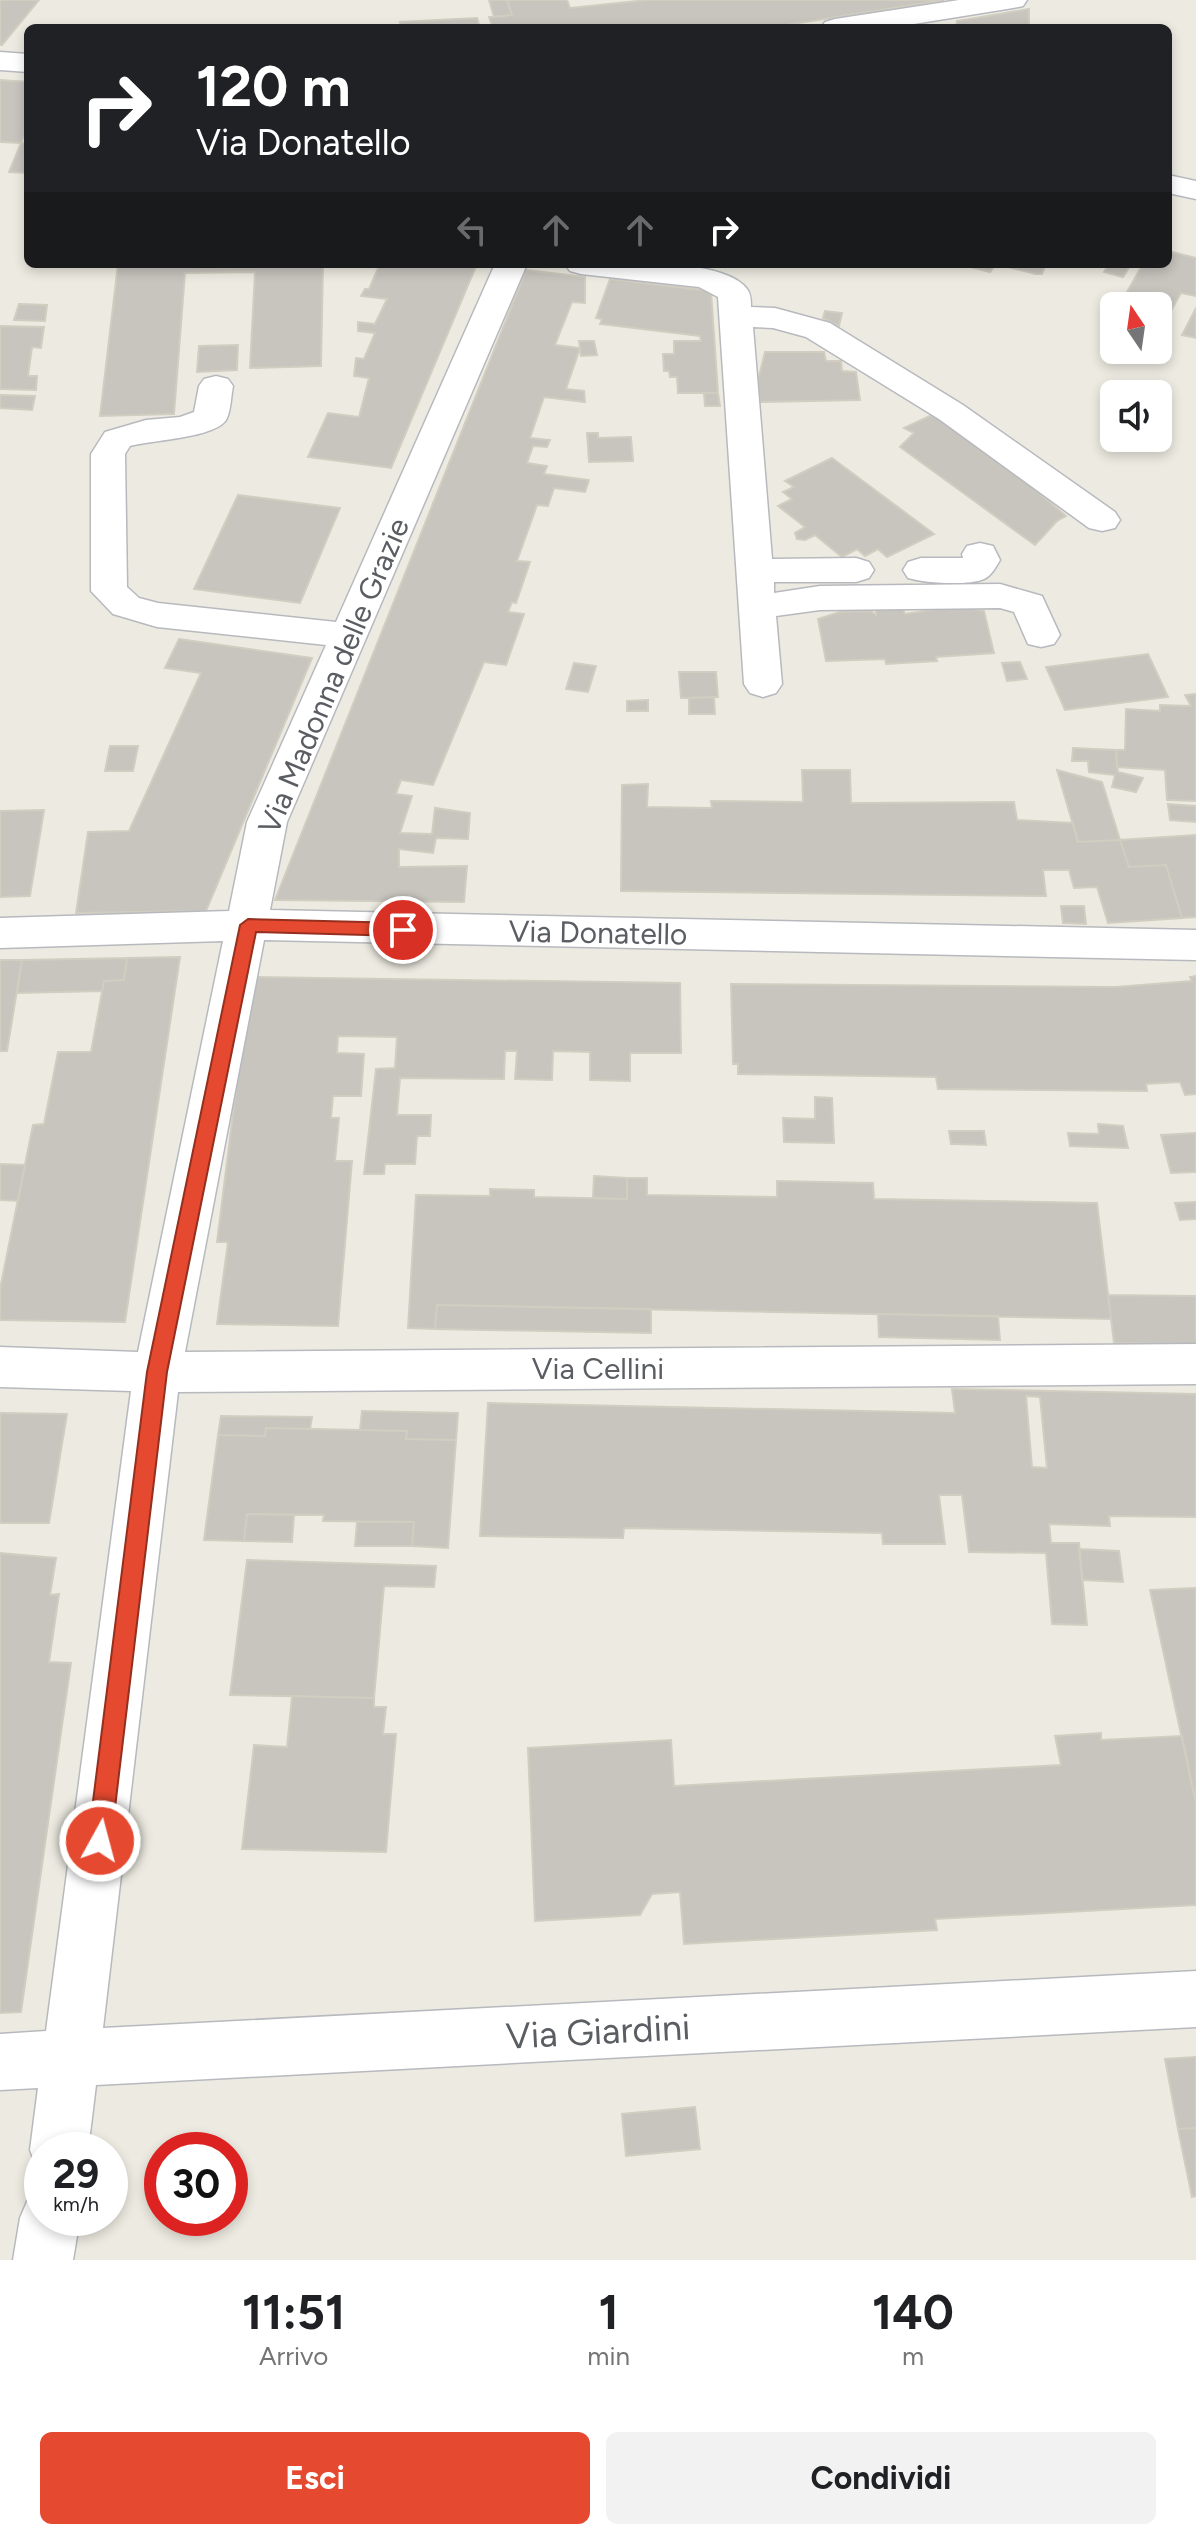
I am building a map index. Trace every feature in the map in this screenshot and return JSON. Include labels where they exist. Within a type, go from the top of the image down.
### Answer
[{"type":"street","points":[[860,24],[1013,0]]},
{"type":"street","points":[[0,61],[24,63]]},
{"type":"street","points":[[1172,185],[1196,190]]},
{"type":"street","name":"Via Madonna delle Grazie","points":[[62,2132],[157,1372],[267,822],[509,268]]},
{"type":"street","points":[[617,268],[707,278],[725,285],[734,293],[763,684]]},
{"type":"street","points":[[736,316],[775,318],[818,330],[951,412],[1102,520]]},
{"type":"street","points":[[216,386],[210,418],[184,427],[146,430],[117,439],[108,454],[109,591],[126,606],[157,615],[349,635]]},
{"type":"street","points":[[755,571],[974,570],[982,560],[980,554]]},
{"type":"street","points":[[757,607],[820,598],[1000,596],[1029,604],[1041,635]]},
{"type":"street","name":"Via Donatello","points":[[0,933],[248,925],[1196,945]]},
{"type":"street","name":"Via Cellini","points":[[0,1367],[157,1372],[1196,1364]]},
{"type":"street","name":"Via Giardini","points":[[0,2062],[1196,1999]]},
{"type":"street","points":[[43,2260],[47,2236]]},
{"type":"building","points":[[0,0],[39,0],[2,45],[0,45]]},
{"type":"building","points":[[489,0],[507,0],[512,15],[494,17]]},
{"type":"building","points":[[507,0],[567,0],[570,8],[647,0],[944,0],[792,24],[492,24],[489,17],[512,15]]},
{"type":"building","points":[[1029,9],[1029,24],[957,24],[957,21]]},
{"type":"building","points":[[477,18],[479,24],[400,24]]},
{"type":"building","points":[[0,80],[24,82],[24,136],[21,143],[0,142]]},
{"type":"building","points":[[21,143],[24,143],[24,173],[9,172]]},
{"type":"building","points":[[1172,252],[1196,258],[1196,296],[1181,293],[1172,309],[1172,292],[1127,292],[1141,268],[1172,268]]},
{"type":"building","points":[[118,268],[323,268],[321,366],[250,368],[255,272],[185,273],[174,414],[100,416]]},
{"type":"building","points":[[378,268],[475,268],[391,468],[308,457],[328,413],[359,417],[369,378],[354,376],[356,358],[364,359],[375,333],[358,331],[358,322],[375,324],[387,299],[361,296],[365,289],[369,289]]},
{"type":"building","points":[[1012,268],[1044,268],[1042,274]]},
{"type":"building","points":[[1106,268],[1129,268],[1123,277],[1104,272]]},
{"type":"building","points":[[526,270],[585,277],[585,303],[572,302],[555,345],[580,348],[566,389],[584,391],[585,402],[544,397],[530,438],[550,440],[547,447],[533,446],[527,463],[547,466],[544,474],[589,480],[585,492],[554,488],[548,506],[537,505],[517,561],[530,562],[516,603],[512,602],[508,612],[524,614],[506,665],[484,662],[433,785],[401,780],[396,794],[412,796],[400,833],[432,834],[435,808],[470,813],[468,839],[436,838],[433,853],[399,849],[399,867],[467,866],[464,902],[275,900]]},
{"type":"building","points":[[610,279],[711,291],[718,393],[678,393],[677,377],[670,377],[669,371],[664,371],[663,354],[674,354],[674,341],[701,341],[700,336],[600,324],[602,319],[596,318]]},
{"type":"building","points":[[19,304],[47,305],[45,321],[14,320]]},
{"type":"building","points":[[1196,308],[1196,338],[1182,335]]},
{"type":"building","points":[[825,311],[842,313],[839,326],[823,318]]},
{"type":"building","points":[[0,326],[44,327],[41,348],[32,347],[28,376],[37,376],[36,390],[0,389]]},
{"type":"building","points":[[579,341],[594,341],[597,355],[581,356]]},
{"type":"building","points":[[238,345],[237,370],[197,372],[199,346]]},
{"type":"building","points":[[765,352],[824,352],[826,361],[841,361],[842,371],[856,372],[860,400],[760,402],[758,380]]},
{"type":"building","points":[[704,393],[718,393],[720,406],[705,406]]},
{"type":"building","points":[[0,395],[35,396],[32,410],[0,408]]},
{"type":"building","points":[[932,415],[1005,464],[1066,516],[1057,521],[1035,545],[900,447],[914,433],[904,428]]},
{"type":"building","points":[[587,433],[598,433],[598,438],[631,437],[633,461],[589,462]]},
{"type":"building","points":[[832,458],[934,534],[887,557],[878,549],[865,556],[857,549],[842,557],[815,535],[805,540],[797,539],[795,533],[805,527],[778,506],[792,499],[783,492],[794,487],[785,481]]},
{"type":"building","points":[[238,495],[340,508],[300,603],[194,589]]},
{"type":"building","points":[[957,606],[984,611],[994,653],[886,664],[885,659],[826,661],[818,619],[840,612],[871,611],[876,615],[876,610],[903,609],[905,614]]},
{"type":"building","points":[[179,639],[312,658],[206,911],[76,913],[88,832],[129,831],[201,673],[165,668]]},
{"type":"building","points":[[1148,654],[1168,697],[1065,710],[1046,667]]},
{"type":"building","points":[[1020,662],[1027,679],[1007,681],[1002,663]]},
{"type":"building","points":[[574,663],[596,666],[588,692],[566,689]]},
{"type":"building","points":[[679,672],[716,672],[718,697],[681,698]]},
{"type":"building","points":[[1196,694],[1196,801],[1167,800],[1165,770],[1117,767],[1116,750],[1125,750],[1126,709],[1160,711],[1160,705],[1191,706],[1185,695]]},
{"type":"building","points":[[714,697],[715,714],[689,714],[689,698]]},
{"type":"building","points":[[648,700],[648,711],[627,711],[627,701]]},
{"type":"building","points":[[110,746],[138,746],[133,771],[105,771]]},
{"type":"building","points":[[1073,748],[1116,750],[1118,772],[1143,778],[1136,792],[1112,787],[1115,775],[1089,772],[1088,761],[1072,761]]},
{"type":"building","points":[[802,770],[850,770],[851,803],[1014,802],[1017,820],[1073,823],[1078,842],[1120,840],[1129,867],[1166,865],[1182,918],[1108,923],[1097,887],[1074,888],[1069,870],[1043,870],[1046,896],[621,891],[622,785],[648,784],[647,807],[712,808],[711,801],[803,802]]},
{"type":"building","points":[[1057,770],[1102,782],[1120,840],[1078,842]]},
{"type":"building","points":[[1168,804],[1196,806],[1196,822],[1170,820]]},
{"type":"building","points":[[44,810],[30,896],[0,897],[0,811]]},
{"type":"building","points":[[1196,835],[1196,917],[1182,918],[1166,865],[1129,867],[1120,840]]},
{"type":"building","points":[[1061,906],[1084,906],[1086,924],[1063,923]]},
{"type":"building","points":[[180,957],[125,1322],[0,1320],[0,1289],[33,1125],[44,1124],[58,1052],[91,1052],[104,981],[124,980],[127,958]]},
{"type":"building","points":[[127,958],[124,980],[104,981],[102,991],[17,993],[22,960]]},
{"type":"building","points":[[0,960],[22,960],[7,1051],[0,1051]]},
{"type":"building","points":[[1196,976],[1196,1094],[1185,1095],[1180,1082],[1146,1084],[1147,1091],[938,1089],[936,1077],[738,1074],[738,1064],[733,1064],[731,984],[1115,987],[1192,981],[1190,977]]},
{"type":"building","points":[[250,977],[680,983],[681,1053],[630,1053],[630,1081],[590,1080],[590,1052],[553,1051],[552,1080],[515,1079],[517,1051],[505,1051],[504,1079],[400,1078],[397,1115],[431,1115],[430,1136],[417,1136],[415,1164],[385,1164],[384,1174],[364,1174],[376,1069],[395,1068],[397,1037],[338,1036],[337,1053],[364,1054],[361,1096],[333,1096],[331,1118],[339,1118],[335,1161],[352,1161],[338,1326],[217,1324],[228,1242],[217,1242]]},
{"type":"building","points":[[815,1097],[832,1098],[834,1143],[784,1142],[783,1118],[815,1119]]},
{"type":"building","points":[[1098,1124],[1123,1126],[1128,1148],[1070,1146],[1068,1133],[1099,1134]]},
{"type":"building","points":[[949,1131],[984,1131],[986,1145],[951,1144]]},
{"type":"building","points":[[1196,1133],[1196,1172],[1171,1173],[1161,1135]]},
{"type":"building","points":[[0,1164],[25,1165],[18,1201],[0,1200]]},
{"type":"building","points":[[594,1176],[627,1178],[627,1199],[593,1198]]},
{"type":"building","points":[[627,1178],[647,1178],[647,1195],[777,1197],[777,1181],[873,1183],[874,1199],[1097,1203],[1111,1319],[437,1305],[435,1329],[408,1328],[416,1195],[490,1196],[490,1189],[534,1190],[534,1197],[627,1199]]},
{"type":"building","points":[[1196,1202],[1196,1219],[1180,1220],[1175,1203]]},
{"type":"building","points":[[1108,1295],[1196,1296],[1196,1344],[1114,1343]]},
{"type":"building","points":[[437,1305],[651,1309],[651,1333],[435,1329]]},
{"type":"building","points":[[878,1314],[998,1316],[1000,1340],[879,1337]]},
{"type":"building","points":[[952,1389],[1196,1394],[1196,1517],[1109,1516],[1110,1526],[1049,1524],[1051,1543],[1079,1543],[1087,1625],[1052,1624],[1046,1553],[969,1552],[962,1495],[939,1495],[945,1544],[883,1544],[882,1533],[624,1528],[623,1538],[480,1536],[488,1403],[955,1413]],"holes":[[[1026,1396],[1040,1397],[1047,1468],[1032,1467]]]},
{"type":"building","points":[[362,1411],[458,1413],[456,1440],[406,1439],[407,1431],[360,1430]]},
{"type":"building","points":[[0,1413],[67,1414],[49,1523],[0,1523]]},
{"type":"building","points":[[221,1416],[312,1417],[310,1429],[266,1428],[265,1436],[218,1435]]},
{"type":"building","points":[[266,1428],[407,1431],[406,1439],[456,1440],[448,1548],[412,1546],[414,1522],[323,1521],[324,1515],[247,1514],[244,1541],[204,1540],[218,1435],[265,1436]]},
{"type":"building","points":[[247,1514],[294,1515],[292,1542],[244,1541]]},
{"type":"building","points":[[357,1522],[414,1522],[412,1546],[355,1546]]},
{"type":"building","points":[[1079,1549],[1119,1551],[1123,1582],[1082,1580]]},
{"type":"building","points":[[0,1553],[56,1558],[50,1595],[59,1594],[49,1662],[71,1663],[21,2012],[0,2013]]},
{"type":"building","points":[[247,1560],[436,1566],[434,1587],[384,1586],[374,1698],[230,1695]]},
{"type":"building","points":[[1196,1588],[1196,1804],[1150,1590]]},
{"type":"building","points":[[292,1696],[374,1698],[374,1707],[386,1707],[383,1734],[396,1734],[386,1852],[242,1849],[254,1745],[287,1747]]},
{"type":"building","points":[[1101,1733],[1101,1740],[1182,1736],[1196,1804],[1196,1905],[935,1919],[937,1930],[684,1944],[680,1892],[652,1894],[640,1915],[535,1921],[528,1748],[671,1740],[674,1786],[1061,1765],[1055,1736]]},
{"type":"building","points":[[1196,2057],[1196,2128],[1178,2129],[1165,2059]]},
{"type":"building","points":[[695,2107],[700,2149],[626,2156],[622,2114]]},
{"type":"building","points":[[1196,2128],[1196,2196],[1192,2197],[1178,2129]]},
{"type":"route","points":[[100,1841],[157,1372],[248,925],[403,930]]}]
